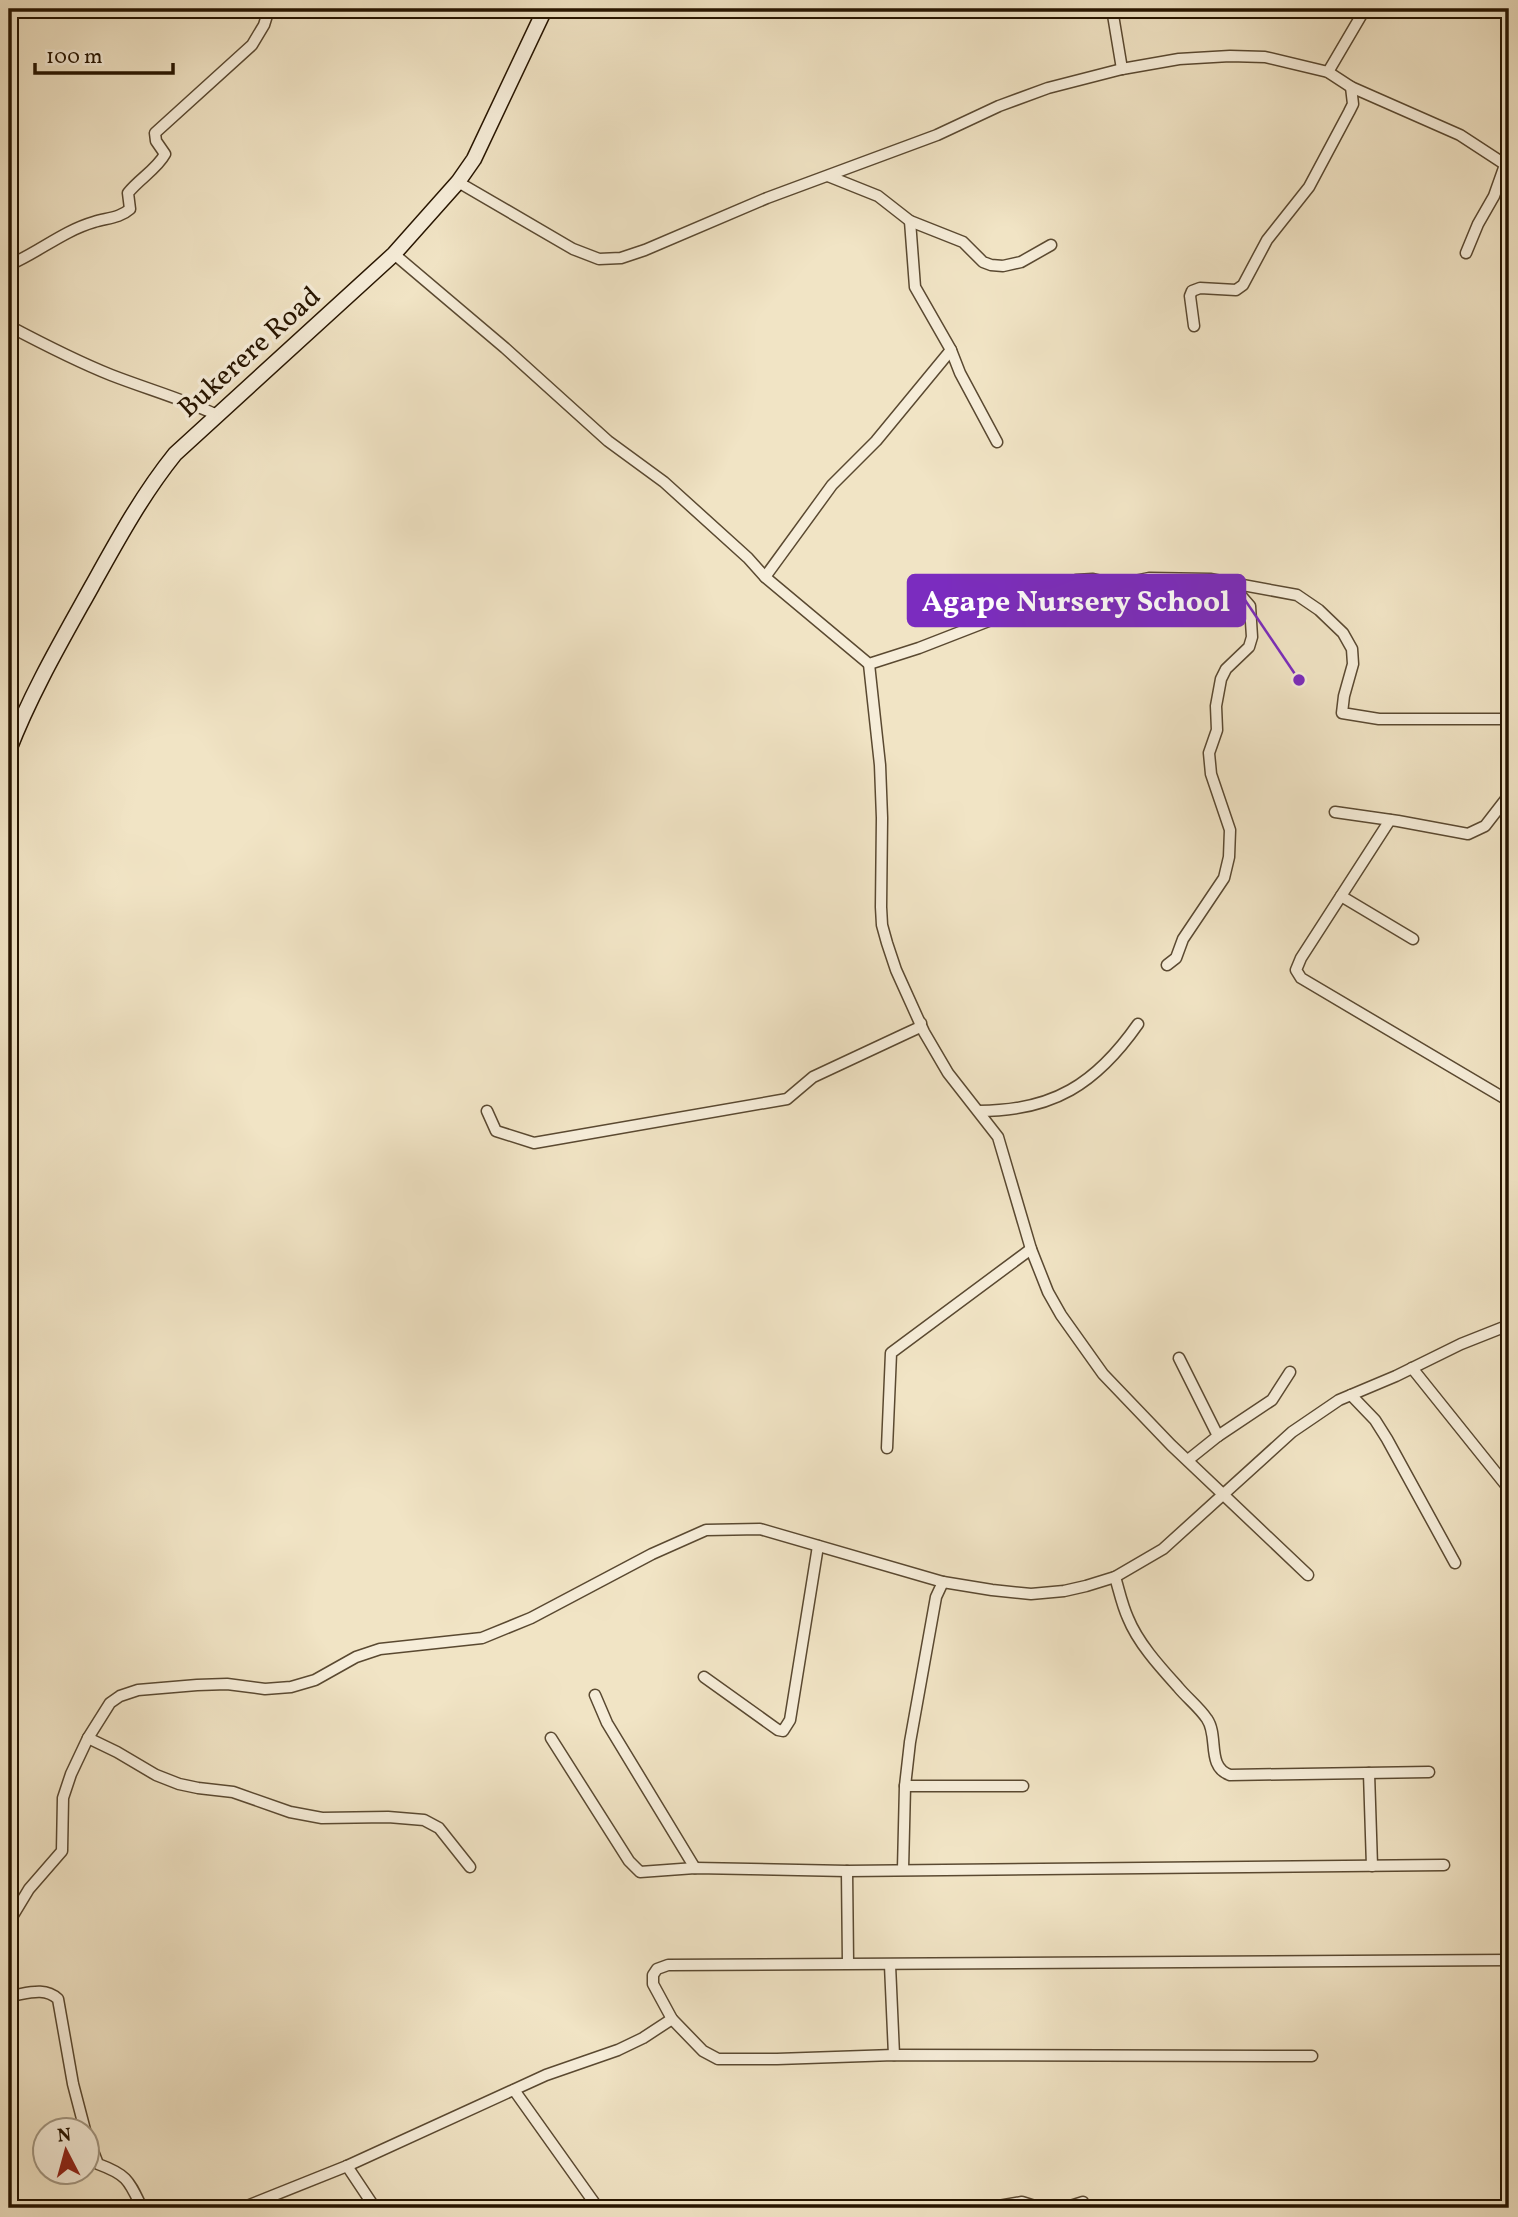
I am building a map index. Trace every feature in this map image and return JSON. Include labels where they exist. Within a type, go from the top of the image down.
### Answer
[{"type":"street","points":[[9,265],[70,230],[123,215],[130,209],[128,193],[165,154],[156,141],[155,133],[252,45],[264,25],[269,9]]},
{"type":"street","name":"Bukerere Road","points":[[9,750],[59,644],[150,485],[174,454],[394,254],[458,182],[474,159],[545,9]]},
{"type":"street","points":[[1112,9],[1122,69]]},
{"type":"street","points":[[1328,72],[1365,9]]},
{"type":"street","points":[[458,182],[573,249],[599,259],[621,258],[767,198],[937,135],[1021,97],[1075,80],[1179,59],[1265,57],[1328,72],[1350,87],[1460,135],[1507,166],[1466,253]]},
{"type":"street","points":[[1194,326],[1190,296],[1192,291],[1200,288],[1237,290],[1243,285],[1267,240],[1309,187],[1353,104],[1350,87]]},
{"type":"street","points":[[828,176],[878,196],[910,221],[963,242],[983,262],[991,265],[1003,266],[1021,262],[1051,245]]},
{"type":"street","points":[[910,221],[915,288],[951,350],[960,373],[997,442]]},
{"type":"street","points":[[394,254],[505,348],[608,441],[664,482],[748,558],[765,577],[869,664],[880,778],[882,925],[896,970],[920,1023],[948,1073],[998,1137],[1031,1249],[1048,1292],[1103,1374],[1222,1494],[1308,1575]]},
{"type":"street","points":[[9,326],[68,357],[185,400],[217,415]]},
{"type":"street","points":[[765,577],[832,485],[876,441],[951,350]]},
{"type":"street","points":[[869,664],[1004,615],[1076,580],[1125,583],[1149,578],[1181,577],[1297,595],[1319,610],[1343,633],[1352,649],[1353,664],[1342,713],[1378,719],[1509,719]]},
{"type":"street","points":[[1167,965],[1176,958],[1183,939],[1224,878],[1229,857],[1230,830],[1210,774],[1209,753],[1217,730],[1216,706],[1221,679],[1226,669],[1249,647],[1252,637],[1250,607],[1230,583]]},
{"type":"street","points":[[1335,812],[1468,834],[1485,826],[1509,795]]},
{"type":"street","points":[[1390,820],[1301,958],[1296,970],[1301,978],[1509,1101]]},
{"type":"street","points":[[1341,896],[1413,939]]},
{"type":"street","points":[[487,1111],[496,1131],[534,1143],[788,1099],[813,1077],[918,1028],[920,1023]]},
{"type":"street","points":[[979,1111],[1026,1108],[1080,1086],[1104,1067],[1138,1024]]},
{"type":"street","points":[[887,1448],[891,1353],[1031,1249]]},
{"type":"street","points":[[9,1922],[29,1889],[62,1851],[63,1798],[71,1774],[88,1738],[110,1703],[120,1696],[138,1690],[227,1684],[265,1689],[291,1687],[315,1680],[356,1657],[380,1649],[482,1638],[531,1618],[652,1554],[706,1530],[760,1529],[943,1582],[1031,1594],[1064,1591],[1115,1577],[1163,1549],[1292,1432],[1339,1400],[1509,1325]]},
{"type":"street","points":[[1180,1358],[1218,1436]]},
{"type":"street","points":[[1412,1368],[1509,1489]]},
{"type":"street","points":[[1188,1460],[1272,1400],[1290,1372]]},
{"type":"street","points":[[1351,1395],[1375,1420],[1387,1439],[1455,1563]]},
{"type":"street","points":[[705,1677],[783,1731],[790,1720],[818,1546]]},
{"type":"street","points":[[1115,1577],[1128,1619],[1135,1632],[1211,1726],[1215,1762],[1224,1773],[1429,1772]]},
{"type":"street","points":[[903,1870],[905,1786],[910,1742],[936,1597],[943,1582]]},
{"type":"street","points":[[595,1695],[607,1723],[695,1868]]},
{"type":"street","points":[[88,1738],[156,1775],[179,1784],[233,1792],[290,1812],[322,1818],[388,1816],[424,1820],[439,1828],[470,1867]]},
{"type":"street","points":[[551,1738],[629,1861],[640,1872],[695,1868],[846,1871],[1444,1865]]},
{"type":"street","points":[[1369,1773],[1372,1866]]},
{"type":"street","points":[[905,1786],[1023,1786]]},
{"type":"street","points":[[846,1871],[848,1963]]},
{"type":"street","points":[[1312,2056],[894,2055],[718,2059],[703,2051],[672,2019],[653,1984],[653,1975],[657,1969],[668,1965],[1509,1959]]},
{"type":"street","points":[[890,1965],[894,2055]]},
{"type":"street","points":[[9,1996],[43,1991],[58,1999],[81,2116]]},
{"type":"street","points":[[242,2208],[347,2166],[546,2075],[618,2050],[672,2019]]},
{"type":"street","points":[[514,2090],[598,2208]]},
{"type":"street","points":[[102,2165],[123,2175],[142,2208]]},
{"type":"street","points":[[347,2166],[375,2208]]},
{"type":"street","points":[[987,2208],[1022,2202],[1041,2208]]},
{"type":"street","points":[[1064,2208],[1083,2202]]},
{"type":"place","name":"Agape Nursery School","points":[[1299,680]]}]
